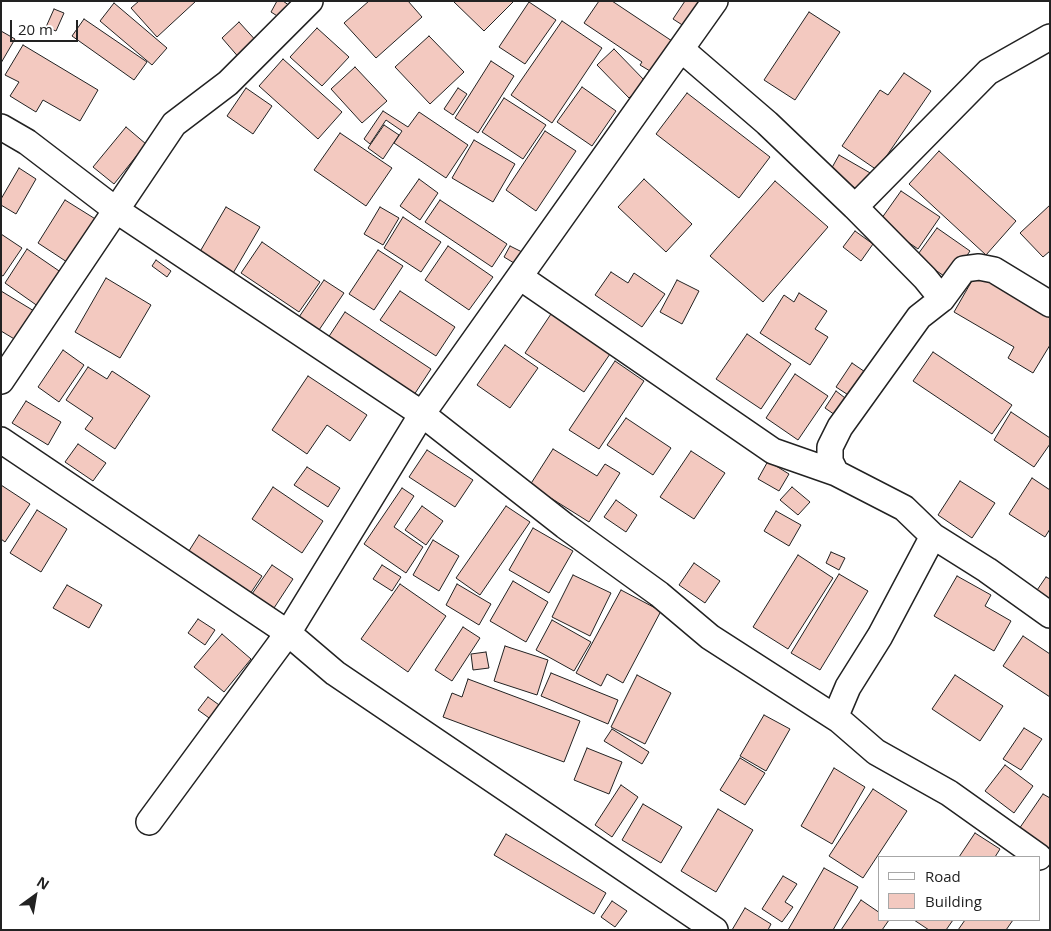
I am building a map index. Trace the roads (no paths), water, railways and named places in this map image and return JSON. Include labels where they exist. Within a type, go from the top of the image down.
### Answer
[{"type":"street","points":[[1,381],[174,124],[228,83],[310,1]]},
{"type":"street","points":[[149,822],[288,633],[422,414],[715,1]]},
{"type":"street","points":[[855,206],[988,72],[1050,37]]},
{"type":"street","points":[[681,50],[767,123],[855,206],[925,278],[942,299]]},
{"type":"street","points":[[1,126],[27,142],[116,210],[422,414],[565,526],[659,594],[710,637],[839,720],[876,752],[948,793],[1036,856]]},
{"type":"street","points":[[836,473],[830,461],[830,447],[840,427],[919,317],[942,299],[964,270],[979,267],[994,270],[1050,304]]},
{"type":"street","points":[[520,277],[773,451],[836,473],[904,508],[933,536],[987,570],[1050,615]]},
{"type":"street","points":[[1,440],[288,633],[335,673],[715,930]]},
{"type":"street","points":[[839,720],[837,713],[839,704],[880,636],[933,536]]}]
